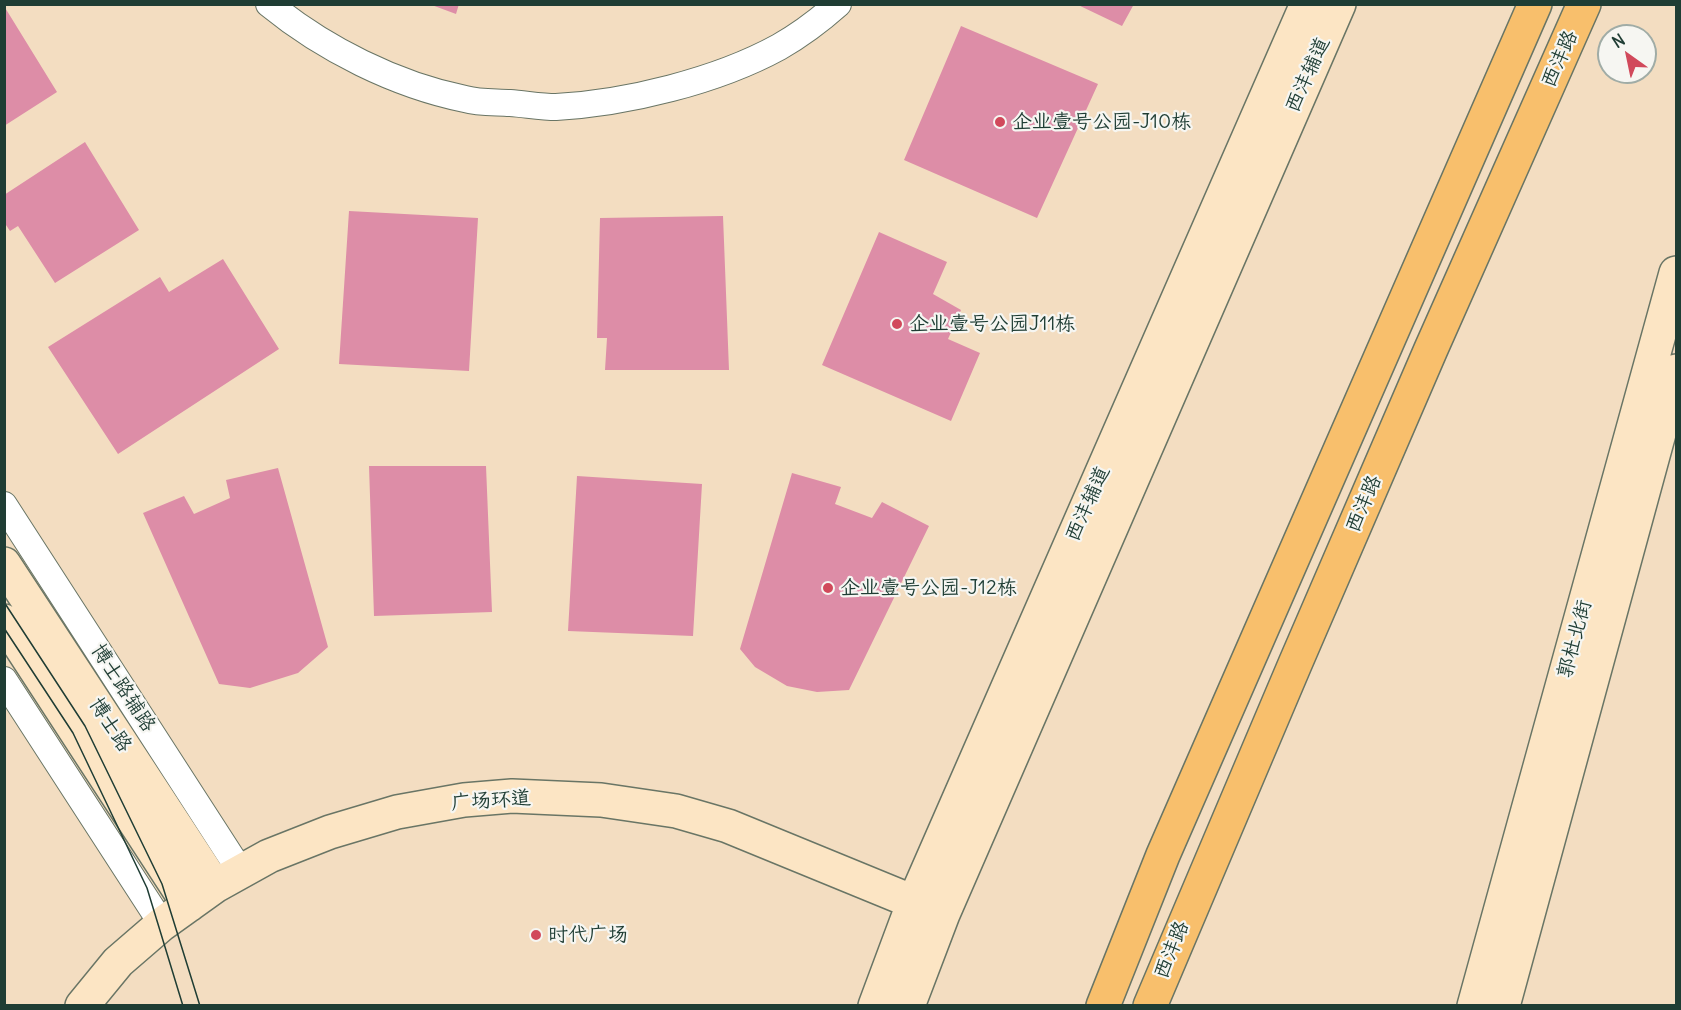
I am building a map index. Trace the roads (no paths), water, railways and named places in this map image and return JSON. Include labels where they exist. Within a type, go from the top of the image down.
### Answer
[{"type":"highway","points":[[1102,1005],[1173,833],[1536,4]]},
{"type":"highway","name":"西沣路","points":[[1150,1005],[1422,371],[1584,4]]},
{"type":"street","points":[[269,4],[323,44],[404,81],[466,100],[554,107],[610,101],[671,87],[735,68],[780,46],[838,4]]},
{"type":"street","name":"西沣辅道","points":[[908,1005],[928,909],[1306,4]]},
{"type":"street","name":"西沣辅道","points":[[875,1005],[928,909],[1339,4]]},
{"type":"street","name":"郭杜北街","points":[[1474,1005],[1674,293]]},
{"type":"street","name":"郭杜北街","points":[[1503,1005],[1677,371]]},
{"type":"street","name":"博士路辅路","points":[[4,504],[228,879]]},
{"type":"street","name":"博士路","points":[[4,564],[228,879]]},
{"type":"street","name":"博士路","points":[[4,621],[189,905]]},
{"type":"street","points":[[4,680],[162,924]]},
{"type":"street","name":"广场环道","points":[[82,1005],[118,962],[162,924],[228,879],[269,856],[330,832],[397,812],[464,800],[512,796],[601,800],[676,812],[728,826],[928,909]]},
{"type":"tram line","points":[[4,602],[85,726],[162,884],[200,1006]]},
{"type":"tram line","points":[[4,628],[73,733],[147,888],[183,1006]]},
{"type":"place","name":"企业壹号公园-J10栋","points":[[1000,122]]},
{"type":"place","name":"企业壹号公园J11栋","points":[[897,324]]},
{"type":"place","name":"企业壹号公园-J12栋","points":[[828,588]]},
{"type":"place","name":"时代广场","points":[[536,935]]}]
